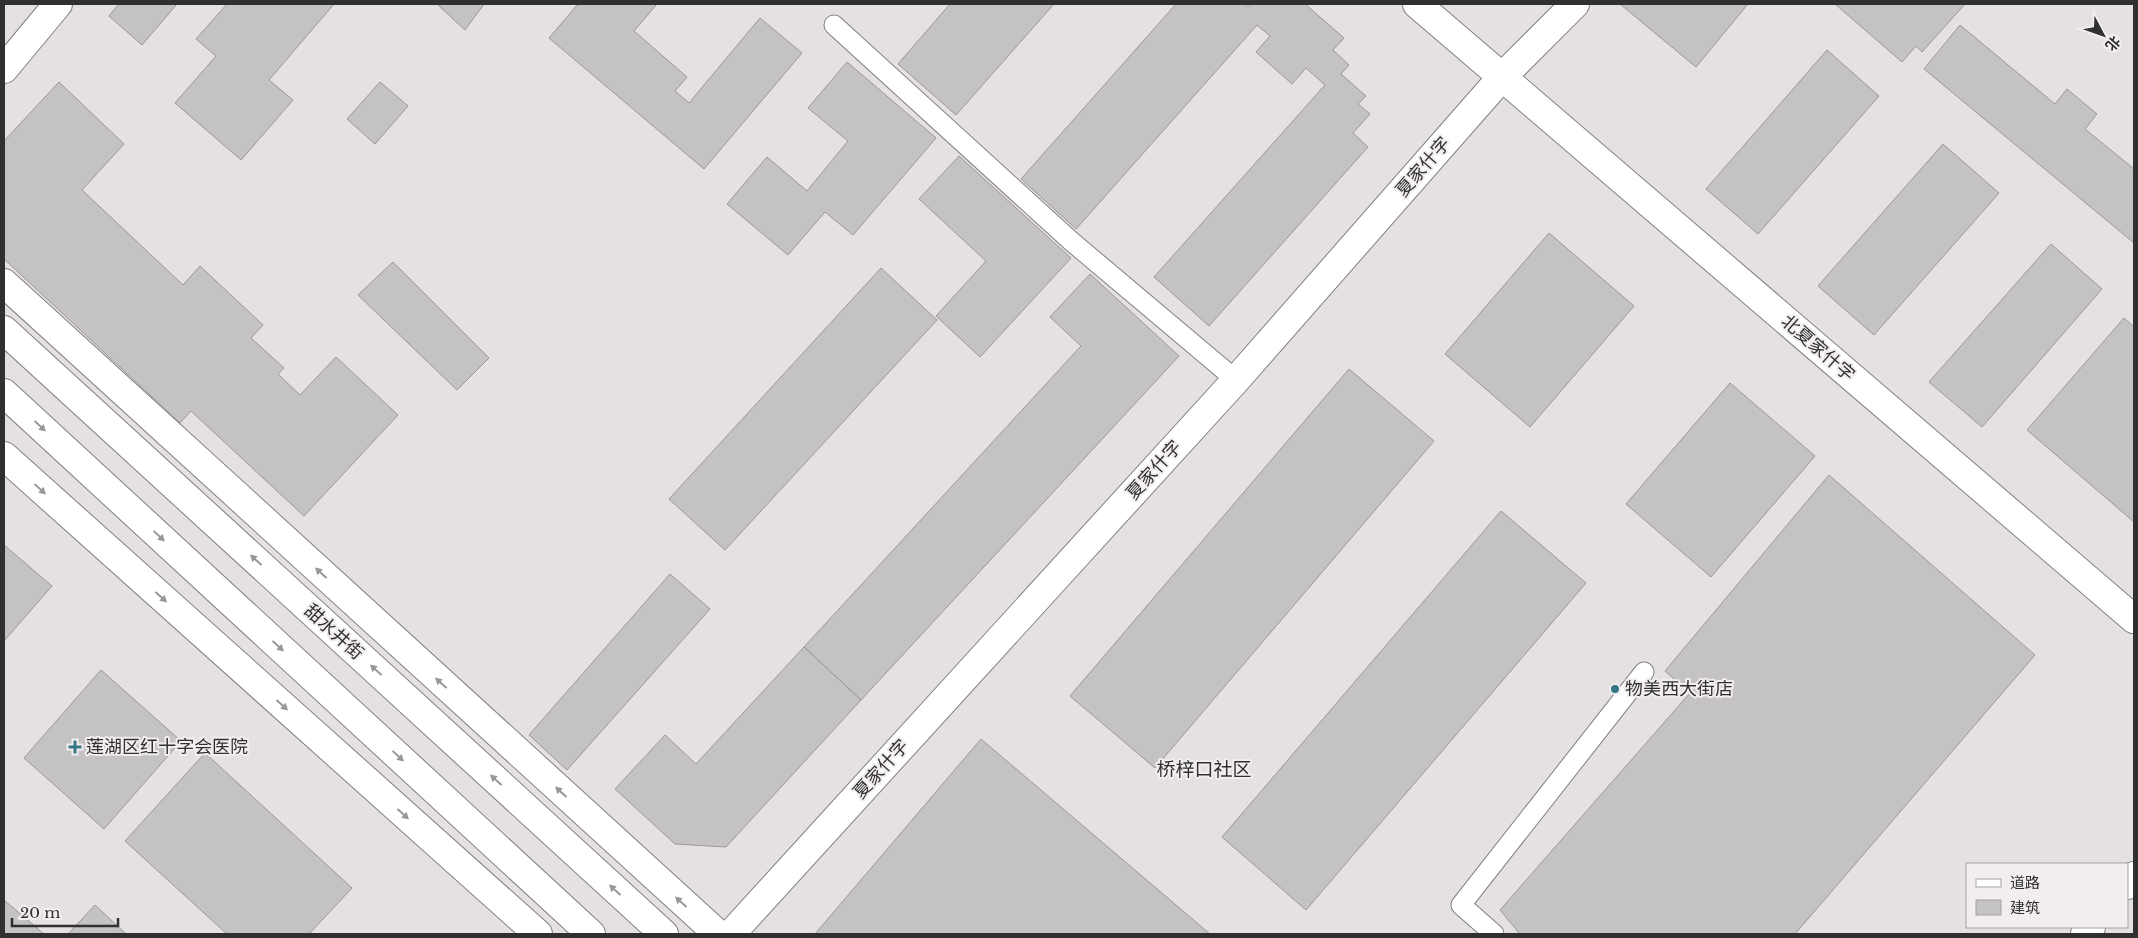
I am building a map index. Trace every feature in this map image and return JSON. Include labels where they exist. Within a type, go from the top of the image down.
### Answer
[{"type":"street","points":[[4,69],[58,4]]},
{"type":"street","name":"北夏家什字","points":[[1417,4],[2134,619]]},
{"type":"street","name":"夏家什字","points":[[731,934],[1236,380],[1502,77],[1575,4]]},
{"type":"street","points":[[4,283],[718,934]]},
{"type":"street","name":"甜水井街","points":[[4,330],[664,934]]},
{"type":"street","points":[[4,393],[591,934]]},
{"type":"street","points":[[4,456],[538,934]]},
{"type":"lane","points":[[834,25],[1070,241],[1236,380]]},
{"type":"lane","points":[[1494,934],[1461,905],[1644,672]]},
{"type":"building","points":[[119,4],[177,4],[142,45],[109,16]]},
{"type":"building","points":[[227,4],[334,4],[269,80],[293,100],[241,160],[175,103],[216,56],[196,39]]},
{"type":"building","points":[[437,4],[484,4],[465,30]]},
{"type":"building","points":[[578,4],[657,4],[634,31],[687,77],[675,91],[689,103],[760,18],[802,53],[704,169],[549,38]]},
{"type":"building","points":[[950,4],[1054,4],[956,115],[898,64]]},
{"type":"building","points":[[1176,4],[1244,4],[1248,7],[1252,4],[1305,4],[1344,38],[1333,50],[1349,65],[1341,74],[1366,96],[1358,104],[1370,114],[1353,133],[1368,147],[1209,326],[1154,277],[1325,85],[1306,68],[1292,84],[1256,52],[1270,36],[1257,25],[1076,229],[1021,179]]},
{"type":"building","points":[[1620,4],[1748,4],[1696,67]]},
{"type":"building","points":[[1835,4],[1965,4],[1922,52],[1916,46],[1902,62]]},
{"type":"building","points":[[1960,25],[2055,104],[2067,89],[2097,114],[2085,129],[2134,169],[2134,243],[1924,69]]},
{"type":"building","points":[[1827,50],[1879,96],[1758,234],[1706,189]]},
{"type":"building","points":[[847,62],[936,138],[853,235],[825,212],[788,255],[727,204],[767,157],[807,191],[848,141],[808,108]]},
{"type":"building","points":[[59,82],[124,144],[82,190],[183,285],[200,266],[263,325],[251,338],[284,368],[278,374],[300,395],[336,357],[398,415],[304,516],[191,411],[180,423],[4,259],[4,141]]},
{"type":"building","points":[[380,82],[408,106],[375,144],[347,119]]},
{"type":"building","points":[[1943,144],[1999,193],[1874,335],[1818,286]]},
{"type":"building","points":[[959,156],[1071,258],[980,357],[936,316],[986,261],[919,199]]},
{"type":"building","points":[[1549,233],[1634,306],[1530,427],[1445,354]]},
{"type":"building","points":[[2051,244],[2102,289],[1982,427],[1929,382]]},
{"type":"building","points":[[393,262],[489,358],[457,390],[358,295]]},
{"type":"building","points":[[881,268],[937,320],[725,550],[669,499]]},
{"type":"building","points":[[1090,274],[1179,356],[861,700],[804,647],[1081,346],[1050,317]]},
{"type":"building","points":[[2124,318],[2134,327],[2134,522],[2027,430]]},
{"type":"building","points":[[1349,369],[1434,441],[1155,768],[1070,696]]},
{"type":"building","points":[[1730,383],[1815,456],[1711,577],[1626,504]]},
{"type":"building","points":[[1829,475],[2035,655],[1795,934],[1520,934],[1500,910],[1690,693],[1665,671]]},
{"type":"building","points":[[1501,511],[1586,583],[1306,910],[1222,837]]},
{"type":"building","points":[[4,545],[52,586],[4,641]]},
{"type":"building","points":[[670,574],[710,609],[567,770],[529,735]]},
{"type":"building","points":[[804,647],[861,700],[726,847],[675,844],[615,789],[665,735],[696,764]]},
{"type":"building","points":[[101,670],[181,741],[104,829],[24,758]]},
{"type":"building","points":[[981,739],[1210,934],[815,934]]},
{"type":"building","points":[[205,753],[352,888],[309,934],[227,934],[125,841]]},
{"type":"building","points":[[4,900],[44,934],[4,934]]},
{"type":"building","points":[[95,905],[126,934],[68,934]]},
{"type":"place","name":"物美西大街店","points":[[1615,689]]},
{"type":"place","name":"莲湖区红十字会医院","points":[[75,747]]},
{"type":"district","name":"桥梓口社区","points":[[1204,769]]}]
